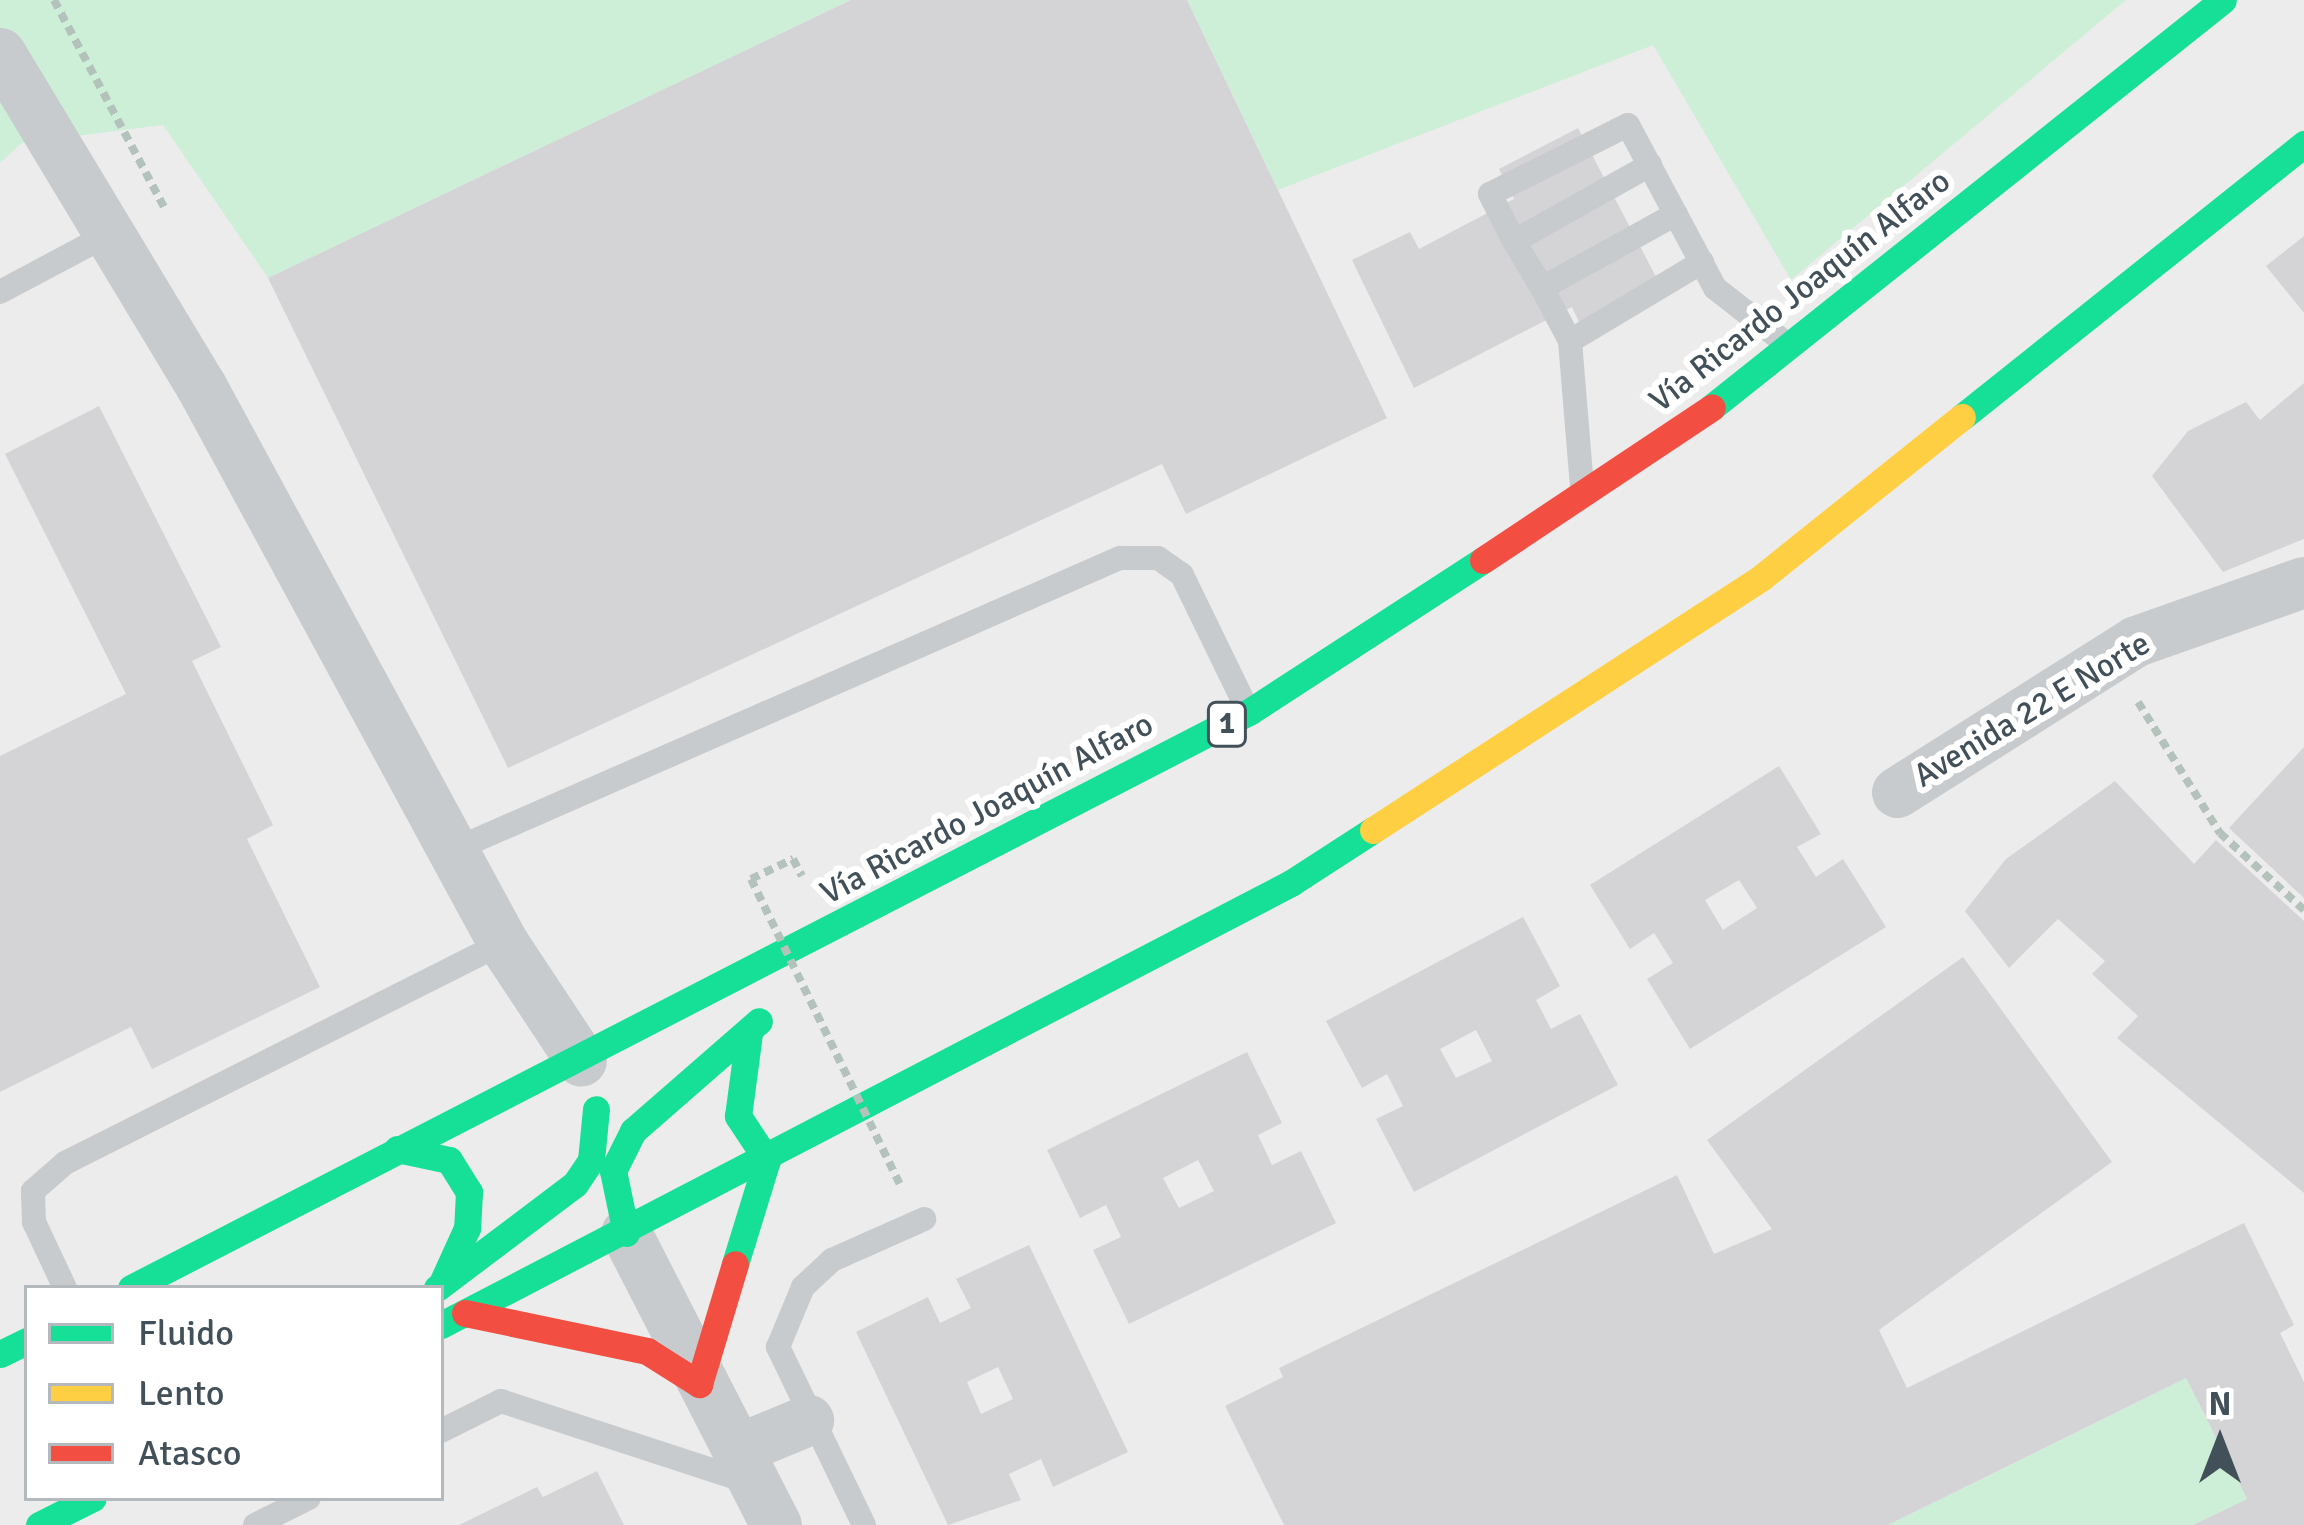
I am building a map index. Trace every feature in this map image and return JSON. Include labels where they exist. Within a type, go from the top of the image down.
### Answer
[{"type":"main road","name":"Vía Ricardo Joaquín Alfaro","points":[[137,1285],[797,950],[1249,712],[1582,495],[1790,346],[2223,0]]},
{"type":"main road","points":[[453,1319],[767,1160],[1291,883],[1762,577],[2304,144]]},
{"type":"main road","points":[[626,1233],[613,1171],[633,1131],[749,1034],[778,993],[797,950]]},
{"type":"main road","points":[[749,1034],[738,1116],[767,1160]]},
{"type":"main road","points":[[440,1284],[583,1175],[598,1122],[580,1060]]},
{"type":"main road","points":[[397,1149],[449,1160],[469,1192],[467,1228],[440,1284]]},
{"type":"main road","points":[[453,1319],[647,1351],[699,1384],[767,1160]]},
{"type":"main road","points":[[38,1525],[87,1501]]},
{"type":"street","points":[[0,53],[458,848],[503,943],[580,1060]]},
{"type":"street","name":"Avenida 22 E Norte","points":[[1897,792],[2110,658],[2304,582]]},
{"type":"street","points":[[626,1233],[699,1384],[757,1486],[808,1420]]},
{"type":"lane","points":[[1582,495],[1570,340],[1490,194],[1628,125],[1715,288],[1790,346]]},
{"type":"lane","points":[[1514,241],[1649,165]]},
{"type":"lane","points":[[1542,288],[1676,214]]},
{"type":"lane","points":[[0,292],[107,235]]},
{"type":"lane","points":[[1570,340],[1702,262]]},
{"type":"lane","points":[[458,848],[1120,558],[1158,558],[1182,575],[1249,712]]},
{"type":"lane","points":[[64,1285],[34,1222],[33,1191],[65,1163],[503,943]]},
{"type":"lane","points":[[863,1525],[808,1420],[778,1347],[803,1287],[832,1260],[924,1219]]},
{"type":"lane","points":[[444,1430],[501,1401],[757,1486]]},
{"type":"lane","points":[[255,1525],[302,1501]]},
{"type":"path","points":[[54,0],[172,223]]},
{"type":"path","points":[[2110,658],[2220,833],[2304,910]]},
{"type":"path","points":[[793,859],[751,879],[900,1184]]},
{"type":"green space","points":[[0,0],[851,0],[268,278],[163,125],[22,143],[0,163]]},
{"type":"green space","points":[[1187,0],[2126,0],[1791,280],[1653,45],[1278,190]]},
{"type":"green space","points":[[2186,1378],[2247,1499],[2193,1525],[1888,1525]]},
{"type":"building","points":[[851,0],[1187,0],[1387,418],[1186,514],[1162,464],[508,768],[268,278]]},
{"type":"building","points":[[1578,128],[1665,294],[1585,335],[1572,307],[1414,388],[1352,260],[1410,232],[1419,249],[1514,199],[1499,169]]},
{"type":"building","points":[[2304,236],[2304,313],[2266,266]]},
{"type":"building","points":[[2304,383],[2304,539],[2223,572],[2152,476],[2188,431],[2246,402],[2260,420]]},
{"type":"building","points":[[99,406],[221,647],[192,661],[273,825],[247,839],[320,987],[152,1069],[131,1027],[0,1092],[0,756],[126,694],[5,454]]},
{"type":"building","points":[[2304,747],[2304,898],[2229,828]]},
{"type":"building","points":[[1779,766],[1821,834],[1797,847],[1816,877],[1843,859],[1886,927],[1690,1049],[1647,979],[1673,963],[1654,933],[1630,949],[1590,885]],"holes":[[[1739,880],[1757,908],[1723,930],[1705,900]]]},
{"type":"building","points":[[2115,781],[2194,864],[2216,840],[2304,921],[2304,1193],[2117,1038],[2138,1016],[2092,974],[2105,961],[2058,919],[2009,968],[1965,911],[2006,859]]},
{"type":"building","points":[[1523,917],[1560,986],[1536,1000],[1551,1029],[1580,1014],[1618,1085],[1414,1192],[1376,1119],[1403,1106],[1387,1074],[1362,1088],[1326,1021]],"holes":[[[1476,1030],[1492,1061],[1456,1078],[1440,1049]]]},
{"type":"building","points":[[1963,957],[2112,1162],[1879,1330],[1907,1388],[2244,1223],[2294,1325],[2280,1333],[2304,1382],[2304,1525],[2193,1525],[2247,1499],[2186,1378],[1888,1525],[1284,1525],[1225,1406],[1283,1377],[1279,1368],[1677,1175],[1714,1254],[1772,1229],[1707,1140]]},
{"type":"building","points":[[1247,1052],[1282,1123],[1258,1135],[1272,1165],[1301,1151],[1336,1223],[1129,1324],[1093,1250],[1121,1237],[1106,1205],[1080,1218],[1047,1150]],"holes":[[[1198,1160],[1214,1191],[1179,1208],[1163,1178]]]},
{"type":"building","points":[[1029,1245],[1128,1452],[1053,1487],[1041,1459],[1009,1474],[1021,1500],[948,1525],[856,1332],[928,1297],[940,1323],[971,1308],[956,1279]],"holes":[[[998,1367],[1013,1399],[981,1414],[967,1382]]]},
{"type":"building","points":[[597,1471],[624,1525],[459,1525],[537,1487],[543,1497]]},
{"type":"traffic: fast","points":[[1712,407],[2223,0]]},
{"type":"traffic: fast","points":[[1962,417],[2304,144]]},
{"type":"traffic: fast","points":[[137,1285],[1249,712],[1483,560]]},
{"type":"traffic: fast","points":[[444,1323],[1291,883],[1373,830]]},
{"type":"traffic: fast","points":[[626,1233],[613,1171],[633,1131],[759,1021]]},
{"type":"traffic: fast","points":[[735,1264],[767,1160],[738,1116],[749,1034]]},
{"type":"traffic: fast","points":[[441,1285],[575,1184],[591,1160],[596,1109]]},
{"type":"traffic: fast","points":[[397,1149],[449,1160],[469,1192],[467,1228],[443,1281]]},
{"type":"traffic: fast","points":[[0,1354],[24,1342]]},
{"type":"traffic: fast","points":[[39,1525],[87,1501]]},
{"type":"traffic: slow","points":[[1373,830],[1762,577],[1962,417]]},
{"type":"traffic: jam","points":[[1483,560],[1712,407]]},
{"type":"traffic: jam","points":[[465,1313],[647,1351],[699,1384],[735,1264]]}]
